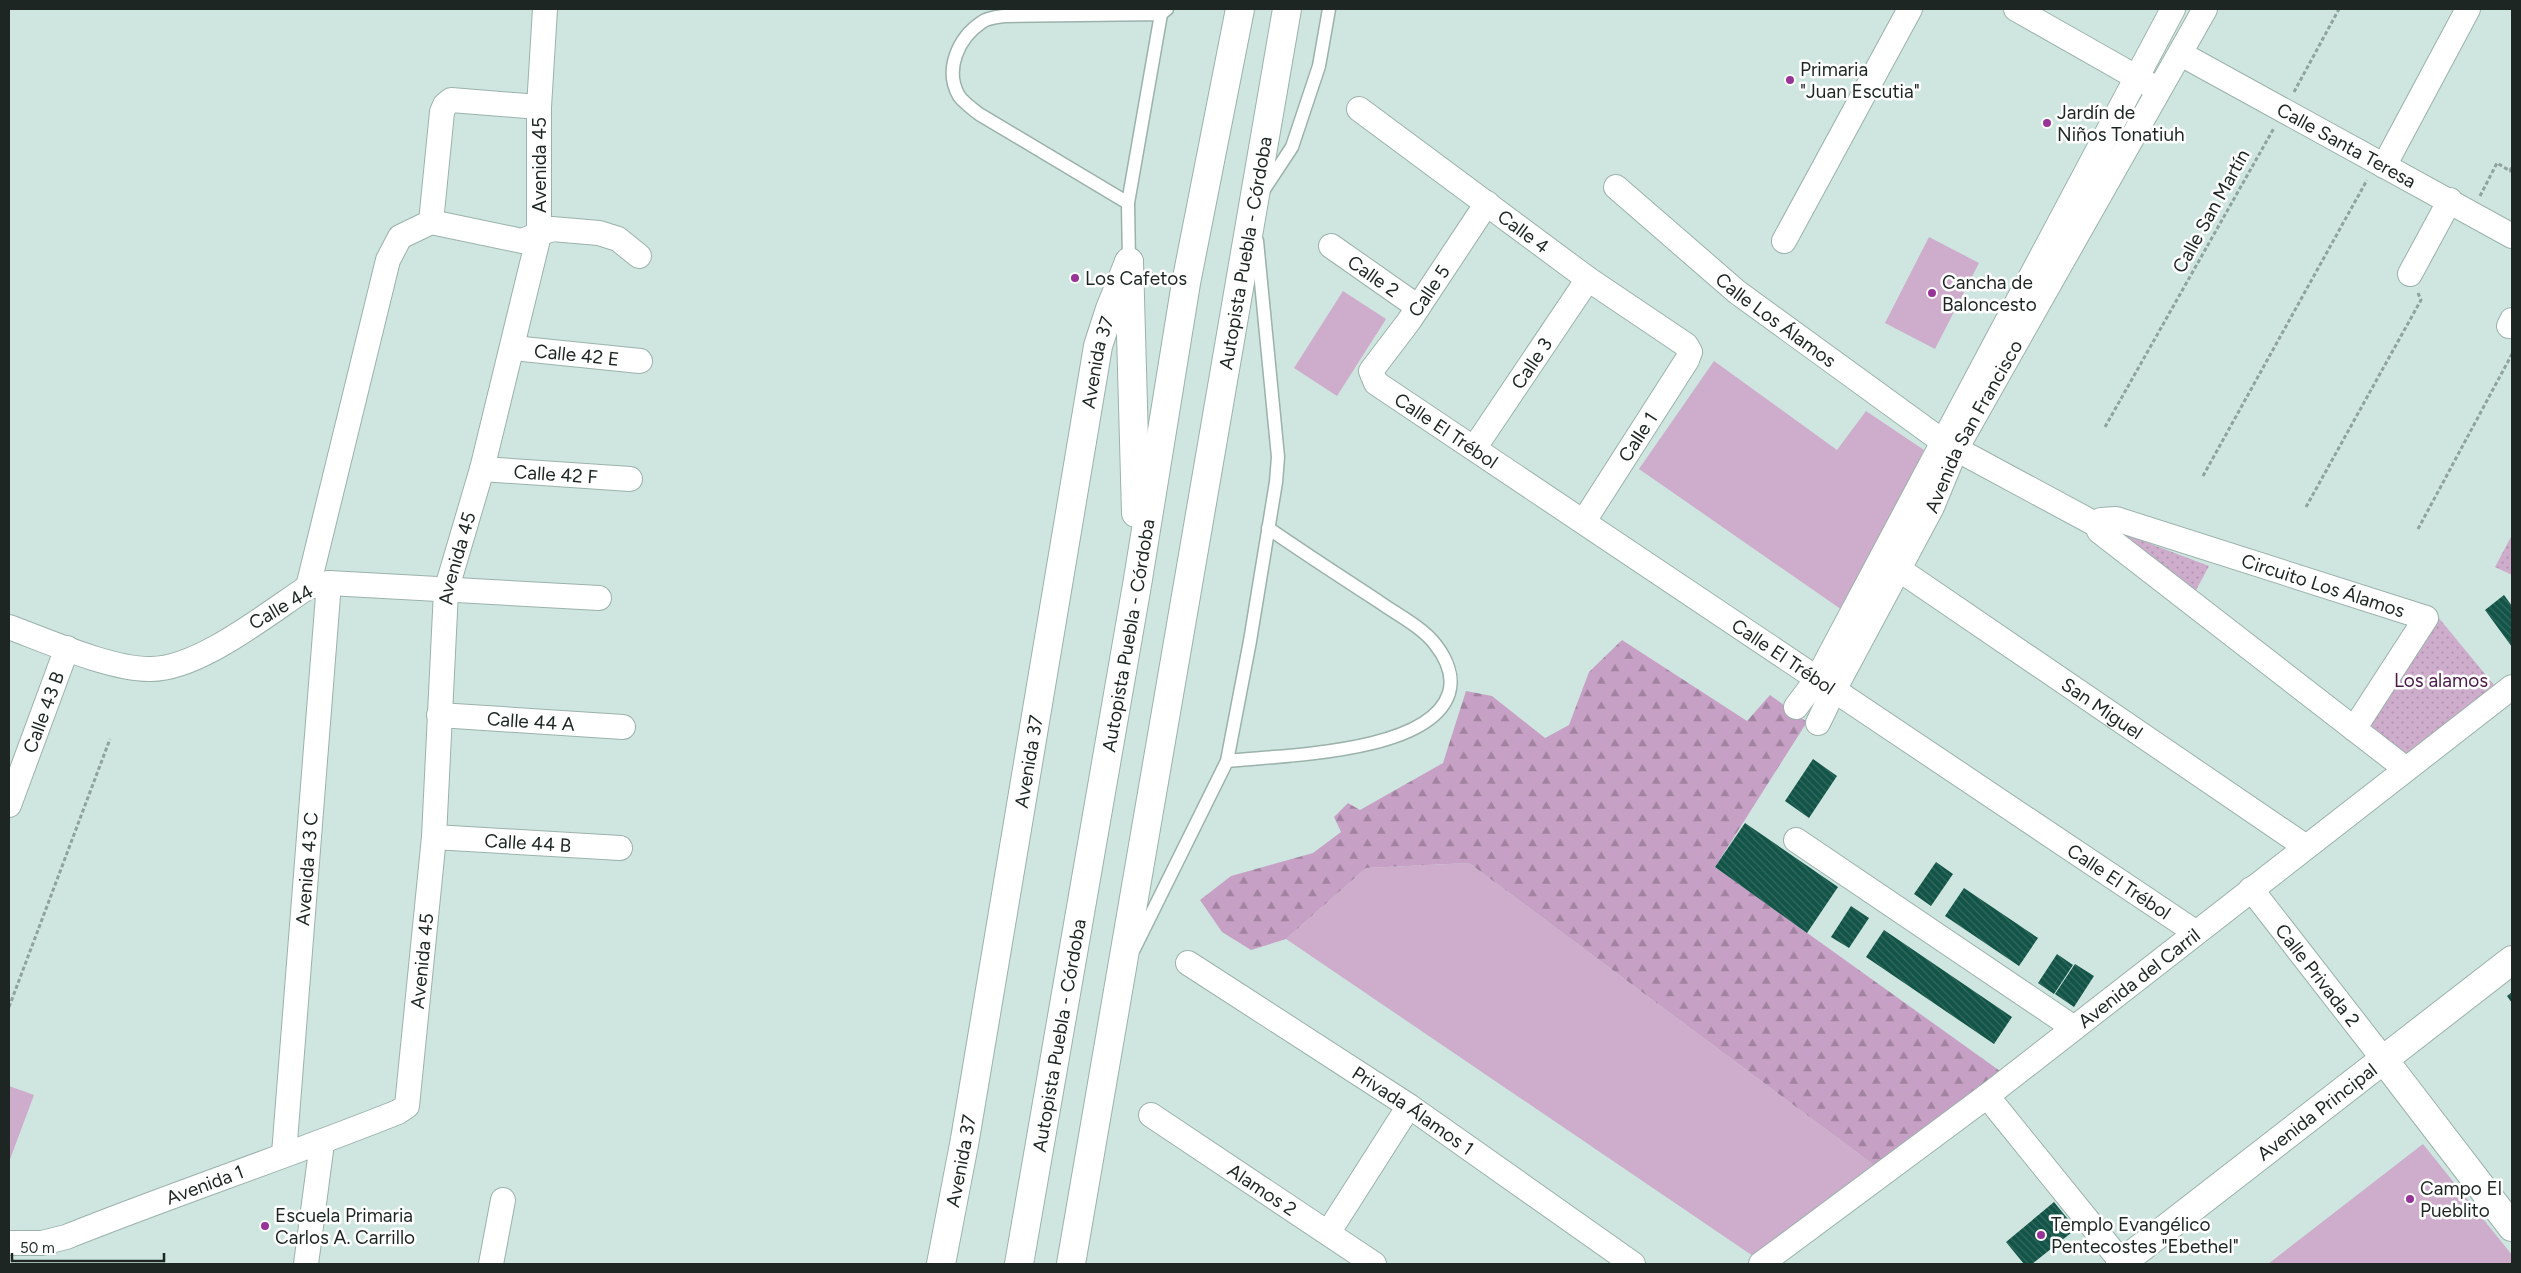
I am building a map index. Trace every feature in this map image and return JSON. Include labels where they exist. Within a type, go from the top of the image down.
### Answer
[{"type":"main road","name":"Autopista Puebla - Córdoba","points":[[1019,1264],[1137,585],[1186,283],[1240,9]]},
{"type":"main road","name":"Autopista Puebla - Córdoba","points":[[1071,1264],[1287,9]]},
{"type":"main road","points":[[1129,262],[1137,585]]},
{"type":"main road","name":"Avenida 37","points":[[941,1264],[966,1129],[1098,346],[1110,309],[1129,262]]},
{"type":"main road","name":"Avenida Principal","points":[[2122,1264],[2512,960]]},
{"type":"main road","points":[[2384,1060],[2512,1227]]},
{"type":"street","name":"Avenida 45","points":[[398,1112],[407,1106],[434,836],[446,591],[482,470],[539,235],[539,107],[545,9]]},
{"type":"street","points":[[1784,241],[1910,9]]},
{"type":"street","points":[[2016,9],[2160,91]]},
{"type":"street","name":"Avenida San Francisco","points":[[1825,684],[1923,503],[1949,445],[2136,78],[2174,9]]},
{"type":"street","name":"Avenida San Francisco","points":[[1949,445],[2182,54],[2205,9]]},
{"type":"street","points":[[2381,164],[2468,9]]},
{"type":"street","name":"Calle Santa Teresa","points":[[2182,54],[2283,111],[2450,200],[2512,236]]},
{"type":"street","points":[[539,107],[452,100],[445,105],[442,112],[431,222],[522,241],[552,229],[599,233],[618,240],[639,256]]},
{"type":"street","name":"Calle 4","points":[[1359,109],[1487,202],[1588,279],[1686,345],[1690,352]]},
{"type":"street","name":"Calle Los Álamos","points":[[1616,187],[1737,292],[1949,445]]},
{"type":"street","points":[[2410,274],[2450,200]]},
{"type":"street","name":"Calle 5","points":[[1372,378],[1371,371],[1418,307],[1487,202]]},
{"type":"street","name":"Avenida 43 C","points":[[284,1154],[318,585],[388,260],[400,237],[431,222]]},
{"type":"street","name":"Calle 2","points":[[1330,246],[1418,307]]},
{"type":"street","name":"Calle 3","points":[[1475,447],[1588,279]]},
{"type":"street","name":"Calle 42 E","points":[[513,348],[640,361]]},
{"type":"street","name":"Calle 1","points":[[1584,521],[1687,360],[1690,352]]},
{"type":"street","name":"Calle El Trébol","points":[[1372,378],[2195,932]]},
{"type":"street","points":[[1949,445],[2097,525],[2099,531],[2406,770]]},
{"type":"street","name":"Calle 42 F","points":[[482,470],[630,479]]},
{"type":"street","name":"Avenida San Francisco","points":[[1825,684],[1900,570],[1923,503]]},
{"type":"street","name":"Circuito Los Álamos","points":[[2097,525],[2101,520],[2116,519],[2426,618],[2354,729]]},
{"type":"street","name":"San Miguel","points":[[1900,570],[2306,847]]},
{"type":"street","name":"Calle 44","points":[[9,627],[122,667],[152,670],[197,659],[318,585],[599,598]]},
{"type":"street","name":"Calle 43 B","points":[[9,805],[66,648]]},
{"type":"street","points":[[1796,707],[1825,684]]},
{"type":"street","points":[[1818,723],[1825,684]]},
{"type":"street","name":"Avenida del Carril","points":[[1761,1264],[1987,1096],[2195,932],[2512,687]]},
{"type":"street","name":"Calle 44 A","points":[[440,715],[623,727]]},
{"type":"street","name":"Calle 44 B","points":[[434,836],[620,848]]},
{"type":"street","points":[[1796,840],[2074,1028]]},
{"type":"street","name":"Calle Privada 2","points":[[2251,889],[2384,1060]]},
{"type":"street","name":"Privada Álamos 1","points":[[1188,963],[1409,1106],[1633,1264]]},
{"type":"street","points":[[1987,1096],[2122,1264]]},
{"type":"street","points":[[1328,1233],[1409,1106]]},
{"type":"street","name":"Avenida 1","points":[[9,1243],[42,1243],[66,1237],[398,1112]]},
{"type":"street","name":"Alamos 2","points":[[1151,1115],[1374,1264]]},
{"type":"street","points":[[306,1264],[322,1142]]},
{"type":"street","points":[[491,1264],[503,1200]]},
{"type":"lane","points":[[1121,976],[1227,761],[1250,641],[1276,482],[1278,457],[1253,206],[1292,147],[1319,66],[1329,9]]},
{"type":"lane","points":[[1128,203],[979,114],[960,96],[951,76],[956,53],[967,36],[982,21],[1004,16],[1164,11],[1128,203],[1129,262]]},
{"type":"lane","points":[[1227,761],[1342,749],[1387,741],[1423,726],[1446,703],[1451,686],[1450,669],[1435,644],[1407,620],[1268,528]]},
{"type":"path","name":"Calle San Martín","points":[[2105,427],[2339,9]]},
{"type":"path","points":[[2472,213],[2497,163],[2510,171],[2512,167]]},
{"type":"path","points":[[2203,476],[2381,164]]},
{"type":"path","points":[[2306,507],[2421,300],[2410,274]]},
{"type":"path","points":[[2418,528],[2512,354]]},
{"type":"path","points":[[9,1006],[110,739]]},
{"type":"green space","name":"Cancha de Baloncesto","points":[[1929,237],[1979,263],[1935,349],[1885,323]]},
{"type":"green space","points":[[1343,291],[1386,319],[1337,396],[1294,368]]},
{"type":"green space","points":[[1714,361],[1837,450],[1866,411],[1924,450],[1845,612],[1639,469]]},
{"type":"green space","points":[[2122,533],[2209,566],[2195,592]]},
{"type":"green space","points":[[2512,535],[2512,575],[2495,567]]},
{"type":"green space","name":"Los alamos","points":[[2438,617],[2494,685],[2405,756],[2365,727]]},
{"type":"green space","points":[[1622,640],[1747,721],[1770,695],[1807,722],[1715,867],[2000,1071],[1875,1166],[1469,863],[1366,868],[1286,939],[1251,950],[1222,932],[1200,900],[1231,876],[1313,853],[1341,832],[1334,817],[1348,803],[1360,810],[1443,763],[1466,691],[1492,696],[1545,738],[1569,725],[1589,672]]},
{"type":"green space","points":[[1469,863],[1875,1166],[1753,1256],[1286,939],[1366,868]]},
{"type":"green space","points":[[9,1086],[34,1095],[9,1162]]},
{"type":"green space","name":"Campo El Pueblito","points":[[2423,1144],[2512,1255],[2512,1264],[2268,1264]]},
{"type":"building","points":[[2504,595],[2512,606],[2512,647],[2485,610]]},
{"type":"building","points":[[1813,759],[1837,776],[1809,818],[1785,801]]},
{"type":"building","points":[[1745,823],[1838,887],[1807,933],[1715,867]]},
{"type":"building","points":[[1936,862],[1953,874],[1931,906],[1914,894]]},
{"type":"building","points":[[1964,888],[2038,938],[2019,966],[1945,916]]},
{"type":"building","points":[[1851,906],[1869,918],[1849,948],[1831,937]]},
{"type":"building","points":[[1884,930],[2012,1017],[1994,1044],[1866,957]]},
{"type":"building","points":[[2057,954],[2073,965],[2054,994],[2038,983]]},
{"type":"building","points":[[2075,964],[2094,976],[2074,1007],[2055,994]]},
{"type":"building","points":[[2512,992],[2512,1003],[2507,996]]},
{"type":"building","name":"Templo Evangélico Pentecostes \"Ebethel\"","points":[[2054,1202],[2076,1229],[2032,1264],[2024,1264],[2006,1242]]},
{"type":"place","name":"Primaria \"Juan Escutia\"","points":[[1790,80]]},
{"type":"place","name":"Jardín de Niños Tonatiuh","points":[[2047,123]]},
{"type":"place","name":"Los Cafetos","points":[[1075,278]]},
{"type":"place","name":"Cancha de Baloncesto","points":[[1932,293]]},
{"type":"place","name":"Campo El Pueblito","points":[[2410,1199]]},
{"type":"place","name":"Escuela Primaria Carlos A. Carrillo","points":[[265,1226]]},
{"type":"place","name":"Templo Evangélico Pentecostes \"Ebethel\"","points":[[2041,1235]]}]
